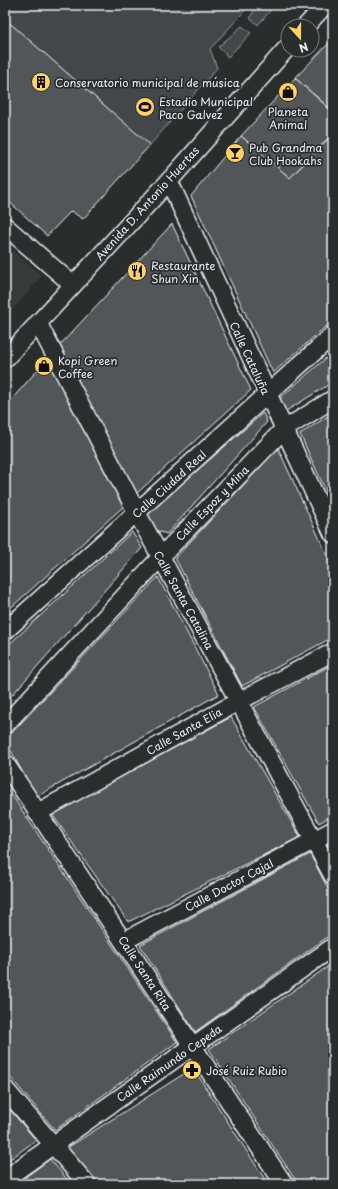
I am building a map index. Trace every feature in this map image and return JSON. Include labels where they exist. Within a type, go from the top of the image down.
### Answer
[{"type":"street","points":[[313,18],[325,5]]},
{"type":"street","name":"Avenida D. Antonio Huertas","points":[[5,359],[169,181],[280,56]]},
{"type":"street","name":"Calle Cataluña","points":[[169,181],[283,430],[333,534]]},
{"type":"street","points":[[5,226],[73,285]]},
{"type":"street","name":"Calle Santa Catalina","points":[[38,323],[137,513],[333,876]]},
{"type":"street","name":"Calle Ciudad Real","points":[[5,631],[333,335]]},
{"type":"street","name":"Calle Espoz y Mina","points":[[5,725],[161,556],[283,430],[333,399]]},
{"type":"street","name":"Calle Santa Elia","points":[[37,813],[239,701],[333,652]]},
{"type":"street","name":"Calle Santa Rita","points":[[5,764],[284,1184]]},
{"type":"street","name":"Calle Doctor Cajal","points":[[124,941],[333,830]]},
{"type":"street","name":"Calle Raimundo Cepeda","points":[[5,1179],[53,1144],[194,1047],[333,947]]},
{"type":"street","points":[[5,1089],[87,1184]]},
{"type":"shaded area","name":"Estadio Municipal Paco Galvez","points":[[5,5],[250,5],[210,49],[217,68],[150,145],[5,19]]},
{"type":"shaded area","points":[[257,5],[275,5],[258,25],[250,18]]},
{"type":"shaded area","points":[[242,26],[251,33],[228,57],[218,47]]},
{"type":"shaded area","points":[[5,244],[42,276],[5,318]]},
{"type":"building","name":"Conservatorio municipal de música","points":[[5,19],[150,145],[83,219],[71,211],[47,236],[5,198]]},
{"type":"building","points":[[333,39],[333,111],[295,78],[314,58],[320,58],[320,52]]},
{"type":"building","points":[[295,78],[333,112],[333,133],[290,178],[241,136]]},
{"type":"building","points":[[333,134],[333,320],[273,373],[191,196],[241,136],[290,178]]},
{"type":"building","points":[[172,224],[251,390],[136,494],[60,345]]},
{"type":"building","points":[[333,352],[333,382],[286,411],[279,399]]},
{"type":"building","points":[[48,358],[124,506],[5,613],[5,407]]},
{"type":"building","points":[[263,413],[267,422],[167,534],[157,531],[146,515]]},
{"type":"building","points":[[333,413],[333,507],[300,434]]},
{"type":"building","points":[[278,448],[333,568],[333,637],[242,686],[175,558]]},
{"type":"building","points":[[132,532],[142,548],[5,703],[5,648]]},
{"type":"building","points":[[158,577],[219,694],[36,797],[5,740]]},
{"type":"building","points":[[333,664],[333,815],[319,823],[254,707]]},
{"type":"building","points":[[231,717],[300,837],[128,922],[52,814]]},
{"type":"building","points":[[5,785],[177,1042],[55,1130],[5,1071]]},
{"type":"building","points":[[333,842],[333,856],[327,845]]},
{"type":"building","points":[[310,854],[333,898],[333,933],[195,1032],[140,945]]},
{"type":"building","points":[[333,963],[333,1184],[298,1184],[209,1049]]},
{"type":"building","points":[[193,1068],[268,1184],[98,1184],[67,1148]]},
{"type":"building","points":[[5,1104],[36,1140],[5,1163]]},
{"type":"building","points":[[50,1159],[71,1184],[16,1184]]},
{"type":"place","name":"Conservatorio municipal de música","points":[[41,82]]},
{"type":"place","name":"Planeta Animal","points":[[288,92]]},
{"type":"place","name":"Estadio Municipal Paco Galvez","points":[[145,107]]},
{"type":"place","name":"Pub Grandma Club Hookahs","points":[[235,153]]},
{"type":"place","name":"Restaurante Shun Xin","points":[[137,271]]},
{"type":"place","name":"Kopi Green Coffee","points":[[44,366]]},
{"type":"place","name":"José Ruiz Rubio","points":[[192,1070]]}]
